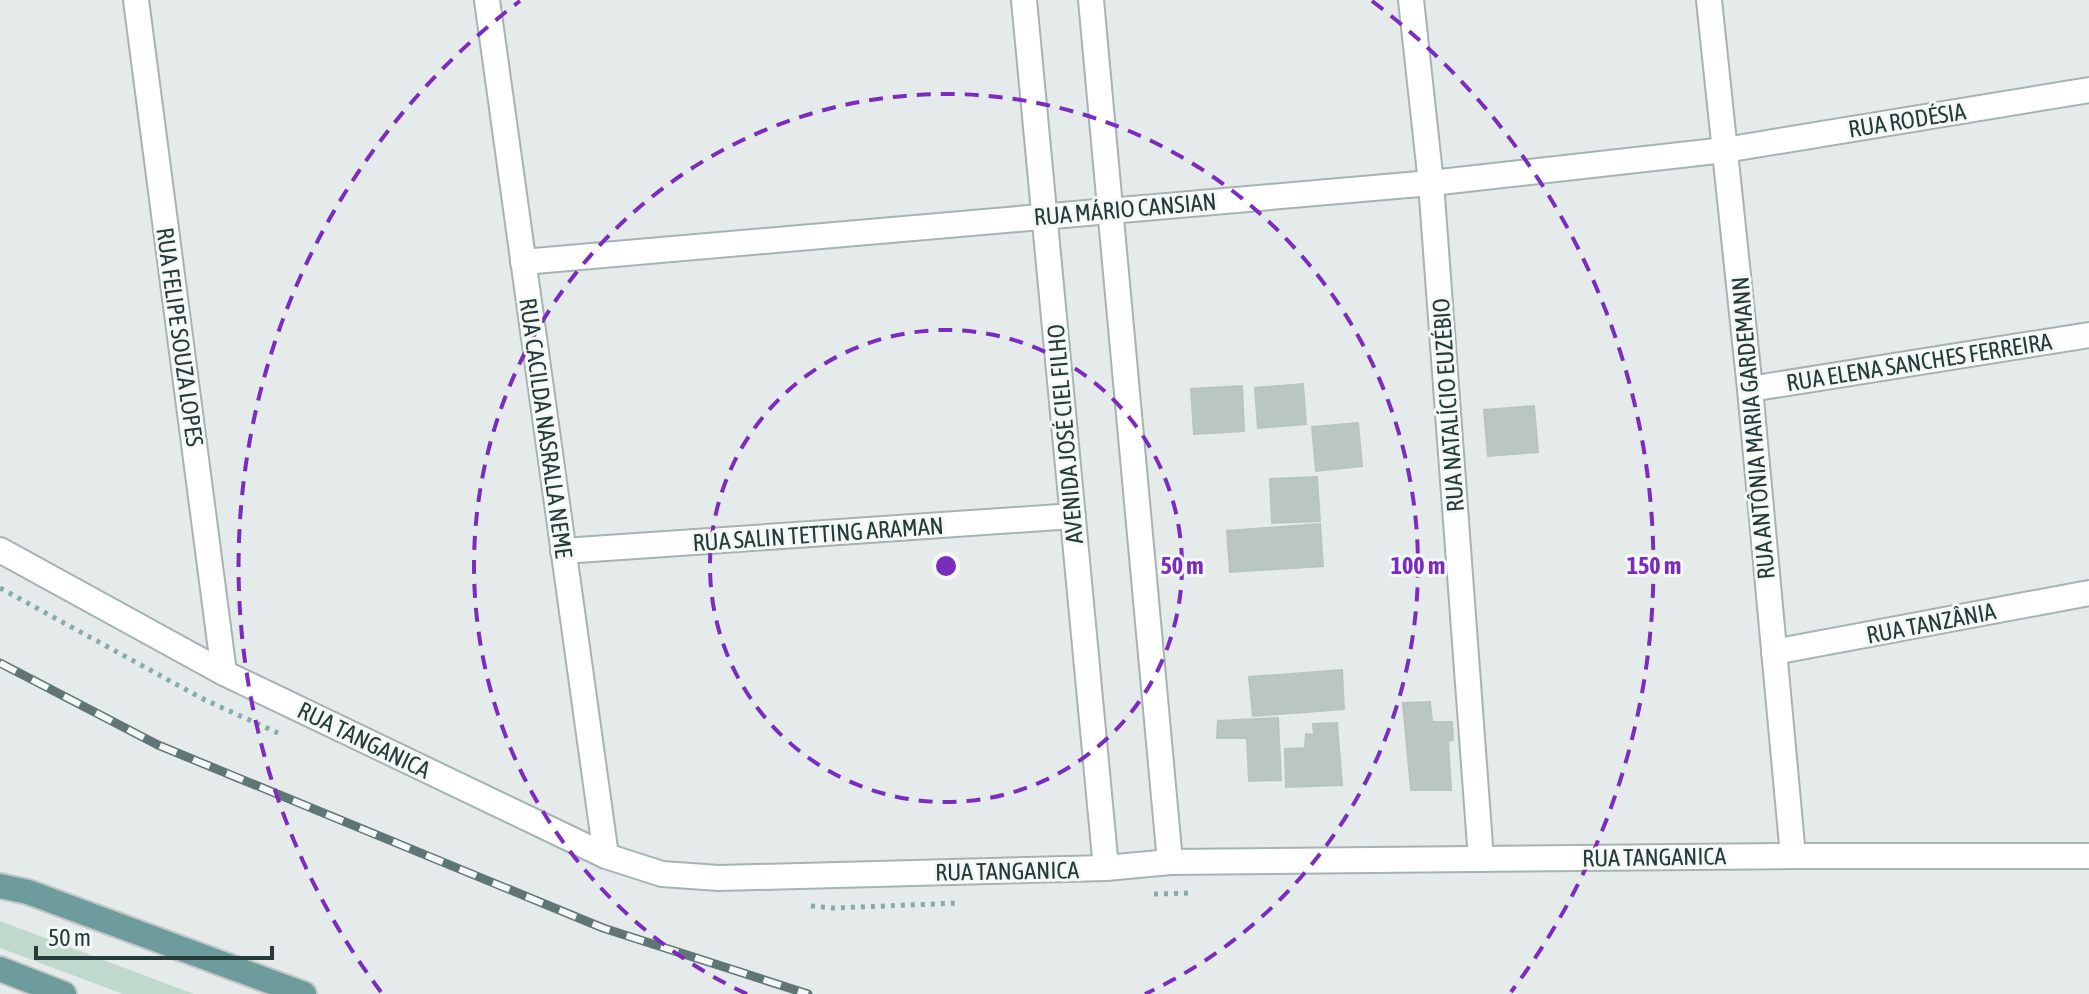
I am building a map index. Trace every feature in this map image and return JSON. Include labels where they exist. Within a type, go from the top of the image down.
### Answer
[{"type":"main road","points":[[0,886],[28,892],[304,994]]},
{"type":"main road","points":[[0,969],[64,994]]},
{"type":"street","name":"RUA FELIPE SOUZA LOPES","points":[[136,0],[224,673]]},
{"type":"street","name":"RUA CACILDA NASRALLA NEME","points":[[487,0],[606,856]]},
{"type":"street","name":"AVENIDA JOSÉ CIEL FILHO","points":[[1024,0],[1106,868]]},
{"type":"street","points":[[1091,0],[1170,862]]},
{"type":"street","name":"RUA NATALÍCIO EUZÉBIO","points":[[1411,0],[1431,183],[1481,859]]},
{"type":"street","name":"RUA ANTÔNIA MARIA GARDEMANN","points":[[1709,0],[1750,389],[1793,856]]},
{"type":"street","name":"RUA RODÉSIA","points":[[1725,150],[2089,90]]},
{"type":"street","name":"RUA MÁRIO CANSIAN","points":[[523,262],[1431,183],[1725,150]]},
{"type":"street","name":"RUA ELENA SANCHES FERREIRA","points":[[1750,389],[2089,335]]},
{"type":"street","name":"RUA SALIN TETTING ARAMAN","points":[[563,551],[1073,516]]},
{"type":"street","name":"RUA TANGANICA","points":[[0,550],[224,673],[606,856],[662,874],[719,878],[1106,868],[1170,862],[2089,856]]},
{"type":"street","name":"RUA TANZÂNIA","points":[[1774,652],[2089,593]]},
{"type":"green space","points":[[0,921],[194,994],[123,994],[0,948]]},
{"type":"building","points":[[1303,384],[1306,424],[1258,428],[1255,388]]},
{"type":"building","points":[[1242,386],[1244,431],[1194,434],[1191,389]]},
{"type":"building","points":[[1534,406],[1538,452],[1488,456],[1484,410]]},
{"type":"building","points":[[1358,423],[1362,466],[1316,471],[1312,427]]},
{"type":"building","points":[[1317,477],[1320,521],[1272,523],[1270,479]]},
{"type":"building","points":[[1320,524],[1323,566],[1230,572],[1227,531]]},
{"type":"building","points":[[1342,670],[1344,709],[1253,716],[1249,677]]},
{"type":"building","points":[[1430,702],[1432,722],[1452,722],[1453,740],[1448,741],[1451,790],[1411,790],[1403,703]]},
{"type":"building","points":[[1278,718],[1281,780],[1249,781],[1247,738],[1217,738],[1218,721]]},
{"type":"building","points":[[1337,723],[1342,785],[1286,787],[1285,749],[1305,748],[1306,734],[1314,735],[1313,724]]},
{"type":"railway","points":[[0,663],[158,745],[603,928],[808,994]]}]
